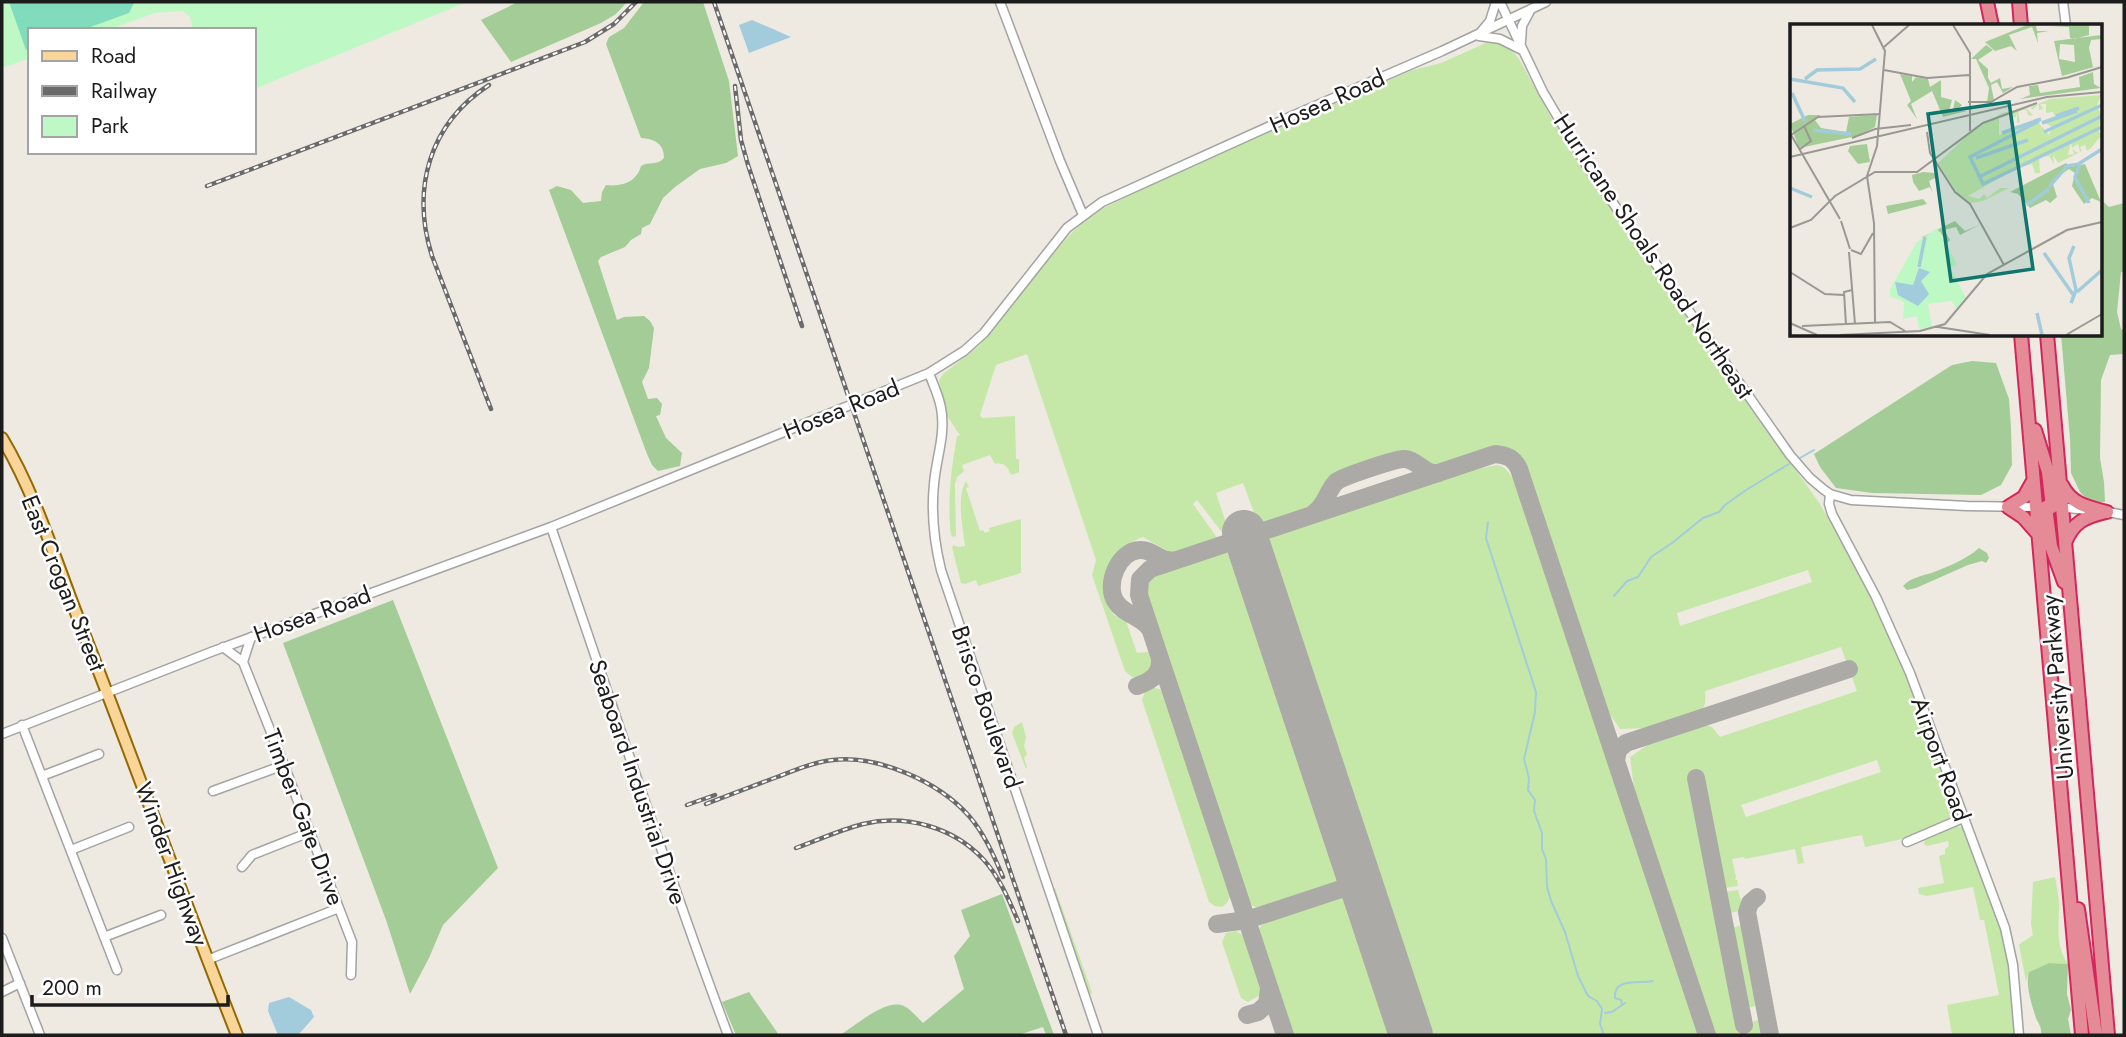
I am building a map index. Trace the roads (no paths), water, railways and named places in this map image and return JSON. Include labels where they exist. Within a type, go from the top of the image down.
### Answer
[{"type":"highway","points":[[1989,2],[1992,24]]},
{"type":"highway","points":[[2019,2],[2021,24]]},
{"type":"highway","name":"University Parkway","points":[[2021,336],[2033,481],[2049,507],[2065,544],[2108,1035]]},
{"type":"highway","name":"University Parkway","points":[[2047,336],[2060,482],[2038,535],[2082,1035]]},
{"type":"highway","points":[[2028,414],[2046,465],[2051,546],[2070,599]]},
{"type":"highway","points":[[2033,481],[2026,495],[2008,507],[2023,517],[2038,535]]},
{"type":"highway","points":[[2060,482],[2074,501],[2106,512]]},
{"type":"highway","points":[[2065,544],[2070,531],[2079,521],[2106,512]]},
{"type":"highway","points":[[2067,872],[2081,924],[2096,1035]]},
{"type":"main road","name":"East Crogan Street","points":[[2,438],[15,459],[107,692]]},
{"type":"main road","name":"Winder Highway","points":[[107,692],[237,1035]]},
{"type":"street","points":[[1000,2],[1083,215]]},
{"type":"street","points":[[1478,35],[1490,21],[1498,2]]},
{"type":"street","name":"Hurricane Shoals Road Northeast","points":[[1498,2],[1569,137],[1602,189],[1790,455],[1810,478],[1830,494]]},
{"type":"street","name":"Hosea Road","points":[[2,734],[223,647],[551,527],[929,373],[964,351],[984,333],[1053,244],[1083,215],[1102,202],[1478,35],[1546,2]]},
{"type":"street","points":[[2063,2],[2066,24]]},
{"type":"street","points":[[1478,35],[1500,39],[1522,49],[1522,26],[1531,9]]},
{"type":"street","name":"Brisco Boulevard","points":[[929,373],[942,413],[933,500],[934,533],[941,570],[1098,1035]]},
{"type":"street","points":[[1830,494],[1873,502],[2049,507],[2124,514]]},
{"type":"street","name":"Airport Road","points":[[1830,494],[1832,514],[1876,597],[1910,673],[2005,928],[2013,965],[2019,1035]]},
{"type":"street","name":"Seaboard Industrial Drive","points":[[551,527],[679,902],[729,1035]]},
{"type":"street","points":[[223,647],[243,662],[251,637]]},
{"type":"street","name":"Timber Gate Drive","points":[[243,662],[352,942],[351,975]]},
{"type":"street","points":[[22,725],[117,970]]},
{"type":"street","points":[[42,776],[99,754]]},
{"type":"street","points":[[213,792],[284,765]]},
{"type":"street","points":[[1908,842],[1963,818]]},
{"type":"street","points":[[71,850],[129,827]]},
{"type":"street","points":[[242,867],[252,855],[310,832]]},
{"type":"street","points":[[207,960],[339,908]]},
{"type":"street","points":[[104,937],[161,915]]},
{"type":"street","points":[[2,938],[40,1035]]},
{"type":"street","points":[[2,992],[20,984]]},
{"type":"water","points":[[752,20],[791,37],[749,53],[739,25]]},
{"type":"water","points":[[289,997],[311,1010],[314,1017],[299,1034],[278,1035],[268,1011],[269,1003]]},
{"type":"waterway","points":[[1800,458],[1814,450]]},
{"type":"waterway","points":[[1614,596],[1627,581],[1638,577],[1651,557],[1703,518],[1719,512],[1746,490],[1789,464]]},
{"type":"waterway","points":[[1488,522],[1486,538],[1536,692],[1535,712],[1524,759],[1529,778],[1528,790],[1535,800],[1534,811],[1542,833],[1547,887],[1565,932],[1578,976],[1588,996],[1597,1001],[1602,1009],[1600,1024],[1604,1035]]},
{"type":"waterway","points":[[1622,1004],[1621,1000],[1615,998],[1615,991],[1622,984],[1653,981]]},
{"type":"waterway","points":[[1605,1013],[1612,1012],[1625,1003]]},
{"type":"railway","points":[[207,186],[585,42],[614,24],[636,2]]},
{"type":"railway","points":[[714,2],[1066,1035]]},
{"type":"railway","points":[[489,85],[468,101],[439,139],[430,160],[424,206],[432,256],[491,409]]},
{"type":"railway","points":[[735,86],[741,140],[802,326]]},
{"type":"railway","points":[[706,804],[819,763],[833,760],[869,762],[907,773],[942,792],[956,804],[979,830],[1003,877]]},
{"type":"railway","points":[[687,805],[715,795]]},
{"type":"railway","points":[[796,848],[837,832],[879,821],[912,822],[928,826],[958,839],[983,859],[999,881],[1018,921]]}]
